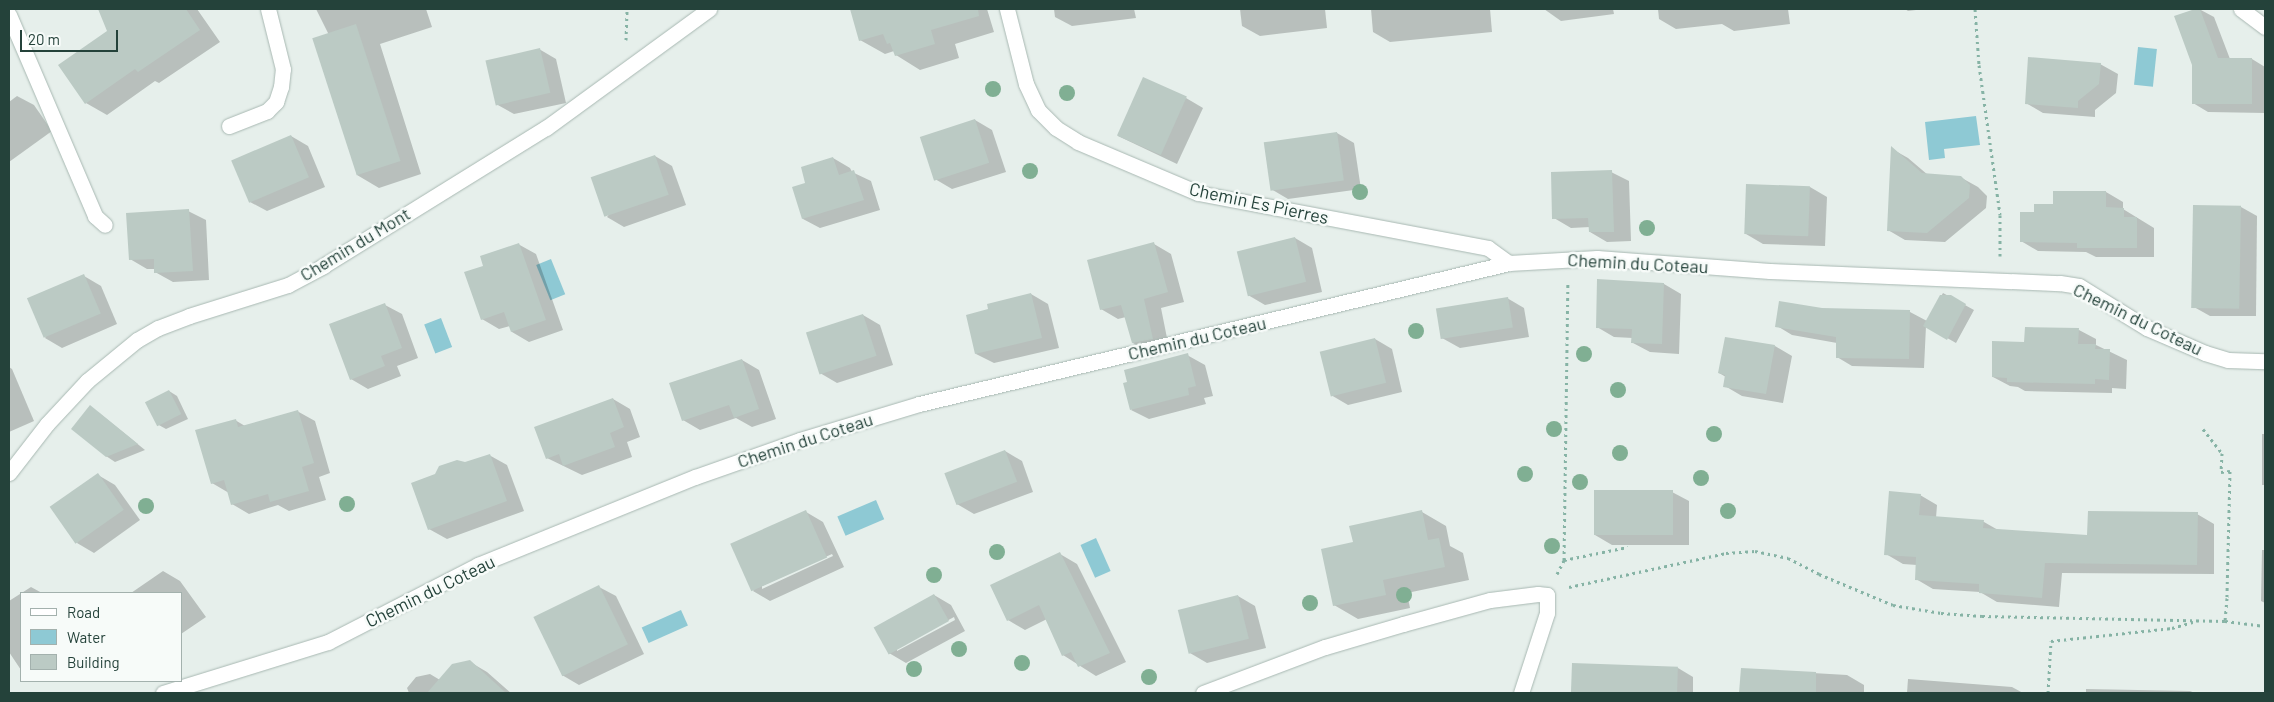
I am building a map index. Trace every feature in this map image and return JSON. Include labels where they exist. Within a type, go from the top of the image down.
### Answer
[{"type":"street","points":[[229,126],[267,111],[276,102],[281,87],[283,69],[268,9]]},
{"type":"street","name":"Chemin du Mont","points":[[9,473],[47,424],[87,381],[136,340],[158,328],[189,316],[288,285],[323,266],[546,128],[709,9]]},
{"type":"street","name":"Chemin Es Pierres","points":[[1007,9],[1026,84],[1038,110],[1056,128],[1078,142],[1198,193],[1488,248],[1509,263]]},
{"type":"street","points":[[2241,9],[2265,27]]},
{"type":"street","points":[[9,15],[95,216],[105,225]]},
{"type":"street","name":"Chemin du Coteau","points":[[163,693],[328,642],[478,565],[695,477],[800,440],[919,404],[1509,263],[1597,258],[1770,271],[1997,279],[2079,286],[2147,328],[2204,353],[2228,360],[2265,361]]},
{"type":"street","points":[[1203,693],[1325,647],[1403,624],[1490,600],[1538,594],[1547,595],[1547,613],[1521,693]]},
{"type":"path","points":[[626,44],[627,9]]},
{"type":"path","points":[[1975,9],[1979,65],[2000,214],[2001,252],[1997,279]]},
{"type":"path","points":[[1547,595],[1564,560],[1568,278]]},
{"type":"path","points":[[2203,429],[2222,453],[2221,472],[2230,471],[2227,598],[2224,621]]},
{"type":"path","points":[[1564,560],[1628,547]]},
{"type":"path","points":[[1547,595],[1562,589],[1726,553],[1755,551],[1788,558],[1819,574],[1893,605],[1941,613],[1982,616],[2202,620],[2265,626]]},
{"type":"path","points":[[2048,693],[2051,642],[2172,628],[2202,620]]},
{"type":"water","points":[[2138,47],[2157,49],[2153,87],[2134,85]]},
{"type":"water","points":[[1976,116],[1980,145],[1944,149],[1945,158],[1929,160],[1925,122]]},
{"type":"water","points":[[551,259],[565,294],[550,300],[536,265]]},
{"type":"water","points":[[441,318],[452,347],[435,353],[424,324]]},
{"type":"water","points":[[876,500],[884,519],[846,536],[837,516]]},
{"type":"water","points":[[1096,538],[1111,571],[1095,578],[1080,545]]},
{"type":"water","points":[[681,610],[688,626],[649,643],[642,627]]},
{"type":"building","points":[[98,9],[186,9],[200,30],[138,72],[135,69],[85,104],[58,65],[107,31]]},
{"type":"building","points":[[850,9],[978,9],[979,16],[931,30],[935,44],[895,56],[890,43],[887,44],[883,34],[859,41]]},
{"type":"building","points":[[2200,9],[2218,58],[2252,58],[2252,104],[2192,104],[2192,65],[2174,16]]},
{"type":"building","points":[[356,24],[400,161],[357,175],[312,38]]},
{"type":"building","points":[[540,48],[550,93],[496,105],[485,61]]},
{"type":"building","points":[[2028,57],[2101,63],[2099,84],[2078,101],[2078,108],[2025,104]]},
{"type":"building","points":[[1143,77],[1187,97],[1161,155],[1117,135]]},
{"type":"building","points":[[975,119],[989,163],[934,181],[920,137]]},
{"type":"building","points":[[1337,132],[1344,181],[1271,191],[1264,142]]},
{"type":"building","points":[[291,135],[309,177],[249,203],[231,160]]},
{"type":"building","points":[[1891,146],[1922,173],[1961,176],[1970,185],[1969,198],[1927,233],[1887,231]]},
{"type":"building","points":[[655,155],[669,195],[604,217],[591,177]]},
{"type":"building","points":[[833,157],[839,175],[854,170],[864,200],[802,219],[792,187],[805,183],[801,167]]},
{"type":"building","points":[[1612,170],[1614,232],[1589,232],[1588,218],[1552,219],[1551,172]]},
{"type":"building","points":[[1746,184],[1810,186],[1808,236],[1744,234]]},
{"type":"building","points":[[2053,191],[2106,191],[2106,207],[2124,208],[2124,217],[2137,217],[2137,248],[2077,248],[2077,243],[2020,242],[2020,212],[2034,212],[2034,204],[2053,204]]},
{"type":"building","points":[[2193,205],[2241,206],[2239,309],[2191,308]]},
{"type":"building","points":[[189,209],[193,271],[154,273],[154,259],[129,260],[126,213]]},
{"type":"building","points":[[1295,237],[1306,282],[1248,296],[1237,252]]},
{"type":"building","points":[[1154,242],[1168,292],[1144,299],[1153,339],[1132,343],[1121,305],[1100,310],[1087,260]]},
{"type":"building","points":[[519,243],[546,320],[511,332],[504,312],[481,320],[464,272],[483,266],[480,256]]},
{"type":"building","points":[[84,274],[101,314],[44,338],[27,298]]},
{"type":"building","points":[[1597,279],[1664,283],[1662,344],[1631,343],[1632,329],[1596,328]]},
{"type":"building","points":[[1031,293],[1042,338],[975,354],[966,315],[988,309],[987,304]]},
{"type":"building","points":[[1940,295],[1951,295],[1966,304],[1947,340],[1923,326]]},
{"type":"building","points":[[1508,297],[1513,328],[1441,339],[1436,308]]},
{"type":"building","points":[[1779,301],[1822,308],[1910,310],[1909,359],[1836,358],[1836,337],[1775,327]]},
{"type":"building","points":[[385,303],[402,348],[381,356],[385,366],[350,380],[329,324]]},
{"type":"building","points":[[863,314],[877,356],[820,374],[806,333]]},
{"type":"building","points":[[2025,327],[2079,328],[2078,344],[2096,344],[2095,349],[2110,349],[2109,380],[2095,379],[2095,384],[2007,382],[2007,378],[1992,377],[1992,341],[2024,342]]},
{"type":"building","points":[[1725,337],[1775,345],[1766,394],[1723,387],[1725,375],[1718,373]]},
{"type":"building","points":[[1375,338],[1386,383],[1331,396],[1320,352]]},
{"type":"building","points":[[1188,353],[1196,386],[1188,388],[1189,395],[1130,410],[1123,383],[1127,382],[1124,370]]},
{"type":"building","points":[[742,359],[759,409],[734,418],[729,405],[682,421],[669,383]]},
{"type":"building","points":[[169,390],[181,414],[157,426],[145,402]]},
{"type":"building","points":[[613,398],[624,427],[610,433],[615,447],[563,466],[559,454],[546,459],[534,427]]},
{"type":"building","points":[[90,405],[138,444],[106,457],[71,429]]},
{"type":"building","points":[[298,410],[314,463],[302,467],[309,491],[270,502],[268,494],[231,505],[224,480],[211,484],[195,430],[236,419],[238,427]]},
{"type":"building","points":[[1005,450],[1017,482],[957,505],[944,473]]},
{"type":"building","points":[[490,454],[507,501],[428,530],[411,483],[435,474],[439,466],[457,460],[465,462]]},
{"type":"building","points":[[98,473],[124,510],[75,544],[50,507]]},
{"type":"building","points":[[1594,490],[1673,490],[1673,535],[1594,535]]},
{"type":"building","points":[[1889,491],[1921,494],[1919,515],[1984,520],[1983,528],[2087,535],[2088,511],[2198,512],[2197,565],[2045,563],[2042,598],[1979,593],[1979,584],[1915,580],[1916,557],[1884,555]]},
{"type":"building","points":[[806,510],[827,558],[751,591],[730,544]]},
{"type":"building","points":[[1422,510],[1428,540],[1439,538],[1445,567],[1383,580],[1386,595],[1333,606],[1321,549],[1353,542],[1349,526]]},
{"type":"building","points":[[1060,552],[1110,653],[1078,667],[1071,652],[1062,656],[1039,605],[1007,621],[990,585]]},
{"type":"building","points":[[599,585],[628,644],[562,676],[533,617]]},
{"type":"building","points":[[934,594],[949,621],[889,655],[874,627]]},
{"type":"building","points":[[1238,595],[1249,639],[1189,654],[1178,610]]},
{"type":"building","points":[[470,660],[506,693],[427,693],[452,664]]},
{"type":"building","points":[[1572,663],[1678,667],[1677,693],[1571,693]]},
{"type":"building","points":[[1741,668],[1816,672],[1816,693],[1739,693]]}]
